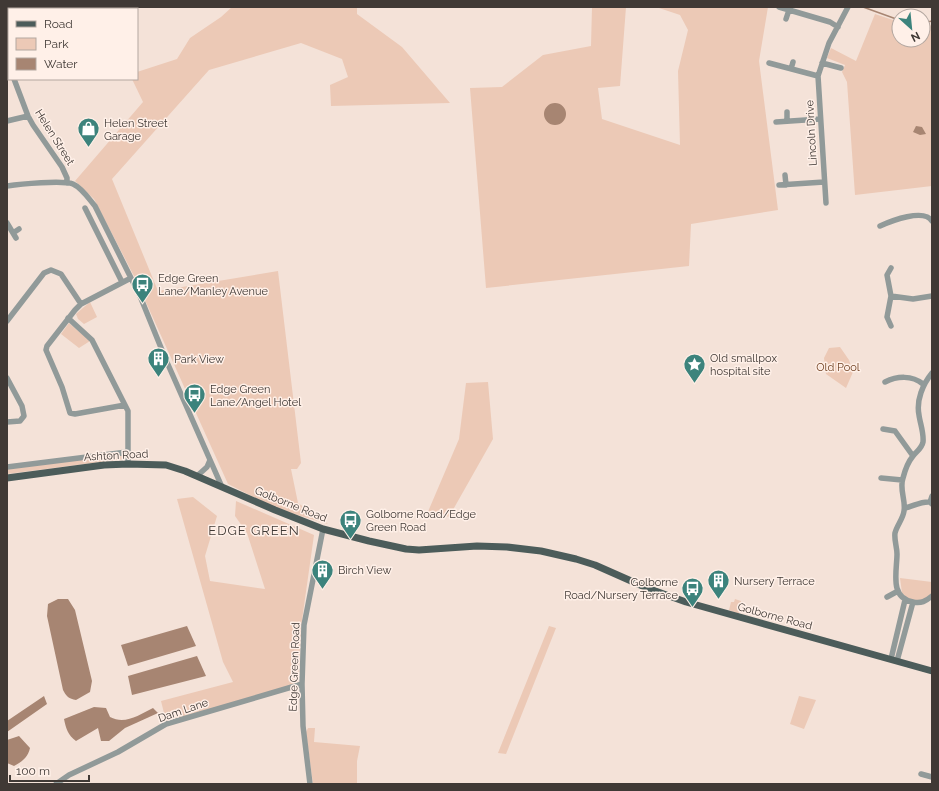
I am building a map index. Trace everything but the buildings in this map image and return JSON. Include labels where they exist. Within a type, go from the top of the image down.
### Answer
[{"type":"main road","name":"Ashton Road","points":[[7,478],[104,465],[166,465],[197,476],[222,488]]},
{"type":"main road","name":"Golborne Road","points":[[222,488],[323,529],[406,549],[431,550],[477,546],[507,547],[558,554],[595,565],[647,588],[686,602],[932,671]]},
{"type":"street","points":[[779,7],[830,22],[838,27]]},
{"type":"street","name":"Lincoln Drive","points":[[826,203],[818,76],[829,43],[848,7]]},
{"type":"street","points":[[786,19],[789,10]]},
{"type":"street","points":[[791,69],[793,62]]},
{"type":"street","points":[[768,63],[818,76]]},
{"type":"street","points":[[822,63],[841,68]]},
{"type":"street","name":"Helen Street","points":[[14,80],[28,116],[62,167],[67,178],[67,183]]},
{"type":"street","points":[[787,112],[787,121]]},
{"type":"street","points":[[7,121],[28,116]]},
{"type":"street","points":[[776,122],[820,119]]},
{"type":"street","points":[[785,175],[786,185]]},
{"type":"street","points":[[779,185],[824,182]]},
{"type":"street","points":[[7,186],[30,184],[73,184],[81,190],[95,206],[131,278],[222,488]]},
{"type":"street","points":[[85,208],[122,282]]},
{"type":"street","points":[[880,226],[887,220],[923,214],[930,217],[932,221]]},
{"type":"street","points":[[7,222],[14,235],[19,229]]},
{"type":"street","points":[[891,268],[887,275],[890,296],[887,317],[891,326]]},
{"type":"street","points":[[7,321],[44,273],[52,270],[61,274],[81,304]]},
{"type":"street","points":[[125,405],[75,414],[70,412],[62,387],[46,350],[68,318],[81,304],[131,278]]},
{"type":"street","points":[[890,296],[913,299],[932,296]]},
{"type":"street","points":[[68,318],[92,340],[128,411],[128,464]]},
{"type":"street","points":[[932,373],[923,384],[918,405],[923,442],[920,449],[907,465],[902,480],[902,494],[905,508],[903,517],[895,532],[897,556],[896,582],[898,591],[905,600],[918,603],[925,601],[932,596]]},
{"type":"street","points":[[7,378],[22,406],[24,416],[20,420],[7,422]]},
{"type":"street","points":[[885,382],[893,378],[906,378],[918,380],[923,384]]},
{"type":"street","points":[[883,429],[895,431],[913,456]]},
{"type":"street","name":"Ashton Road","points":[[7,467],[128,452]]},
{"type":"street","points":[[197,476],[207,467],[210,460]]},
{"type":"street","points":[[881,478],[902,480]]},
{"type":"street","points":[[905,508],[931,501]]},
{"type":"street","name":"Edge Green Road","points":[[310,784],[303,726],[302,684],[304,625],[323,529]]},
{"type":"street","points":[[886,597],[898,591]]},
{"type":"street","points":[[894,660],[905,600]]},
{"type":"street","points":[[894,660],[913,602]]},
{"type":"street","name":"Dam Lane","points":[[56,784],[69,775],[118,752],[166,724],[302,684]]},
{"type":"street","points":[[921,774],[932,778]]},
{"type":"green space","points":[[232,7],[357,7],[357,14],[402,47],[450,103],[331,106],[330,85],[348,77],[342,59],[301,43],[209,70],[112,179],[158,291],[278,271],[301,463],[297,469],[291,469],[298,503],[328,524],[277,509],[228,484],[135,278],[94,199],[75,181],[143,102],[132,80],[138,80],[138,72],[177,59],[190,38],[221,17]]},
{"type":"green space","points":[[592,7],[626,7],[620,86],[598,88],[602,119],[680,145],[678,71],[688,30],[680,15],[656,7],[768,7],[759,61],[778,210],[691,224],[689,266],[486,288],[470,88],[502,87],[543,55],[591,46]]},
{"type":"green space","points":[[875,14],[891,19],[891,48],[931,48],[932,25],[932,186],[855,195],[847,82],[842,72],[845,65],[827,58],[831,48],[856,61]]},
{"type":"green space","points":[[90,302],[97,317],[84,324],[78,319],[76,314]]},
{"type":"green space","points":[[69,323],[90,341],[79,348],[61,334]]},
{"type":"green space","name":"Old Pool","points":[[840,347],[849,360],[853,372],[846,388],[826,374],[824,358],[829,348]]},
{"type":"green space","points":[[488,382],[493,439],[454,508],[452,517],[427,514],[459,439],[466,383]]},
{"type":"green space","points":[[122,454],[124,459],[7,474],[7,469]]},
{"type":"green space","points":[[193,497],[217,516],[205,556],[210,581],[265,589],[247,533],[235,516],[236,501],[314,535],[301,627],[298,682],[294,686],[166,721],[161,701],[233,682],[223,662],[177,499]]},
{"type":"green space","points":[[900,578],[932,582],[932,592],[928,597],[922,600],[909,599],[902,593]]},
{"type":"green space","points":[[735,599],[741,601],[739,614],[729,610],[731,602],[734,602]]},
{"type":"green space","points":[[549,626],[556,628],[506,754],[498,753]]},
{"type":"green space","points":[[799,696],[816,700],[804,729],[790,724]]},
{"type":"green space","points":[[308,728],[315,728],[314,742],[360,746],[357,761],[357,784],[313,784],[306,732]]},
{"type":"water","points":[[555,103],[563,106],[566,114],[563,122],[555,125],[547,122],[544,114],[547,106]]},
{"type":"water","points":[[916,126],[922,127],[926,134],[920,135],[913,132]]},
{"type":"water","points":[[58,599],[68,599],[75,610],[92,681],[90,692],[76,700],[68,697],[63,690],[47,616],[48,604]]},
{"type":"water","points":[[187,626],[196,646],[128,666],[121,645]]},
{"type":"water","points":[[197,656],[206,676],[132,695],[128,676]]},
{"type":"water","points":[[44,696],[47,704],[7,732],[7,721]]},
{"type":"water","points":[[94,707],[106,708],[110,717],[121,720],[127,720],[153,708],[158,713],[125,728],[109,741],[101,741],[98,728],[76,741],[68,732],[64,719]]},
{"type":"water","points":[[19,736],[30,748],[24,759],[14,766],[7,763],[7,740]]},
{"type":"waterway","points":[[863,7],[891,17]]},
{"type":"place","name":"Helen Street Garage","points":[[88,148]]},
{"type":"place","name":"Edge Green Lane/Manley Avenue","points":[[142,304]]},
{"type":"place","name":"Park View","points":[[158,378]]},
{"type":"place","name":"Old smallpox hospital site","points":[[694,384]]},
{"type":"place","name":"Edge Green Lane/Angel Hotel","points":[[195,414]]},
{"type":"place","name":"Golborne Road/Edge Green Road","points":[[350,540]]},
{"type":"place","name":"Birch View","points":[[322,590]]},
{"type":"place","name":"Nursery Terrace","points":[[718,600]]},
{"type":"place","name":"Golborne Road/Nursery Terrace","points":[[693,608]]},
{"type":"district","name":"EDGE GREEN","points":[[254,530]]}]
